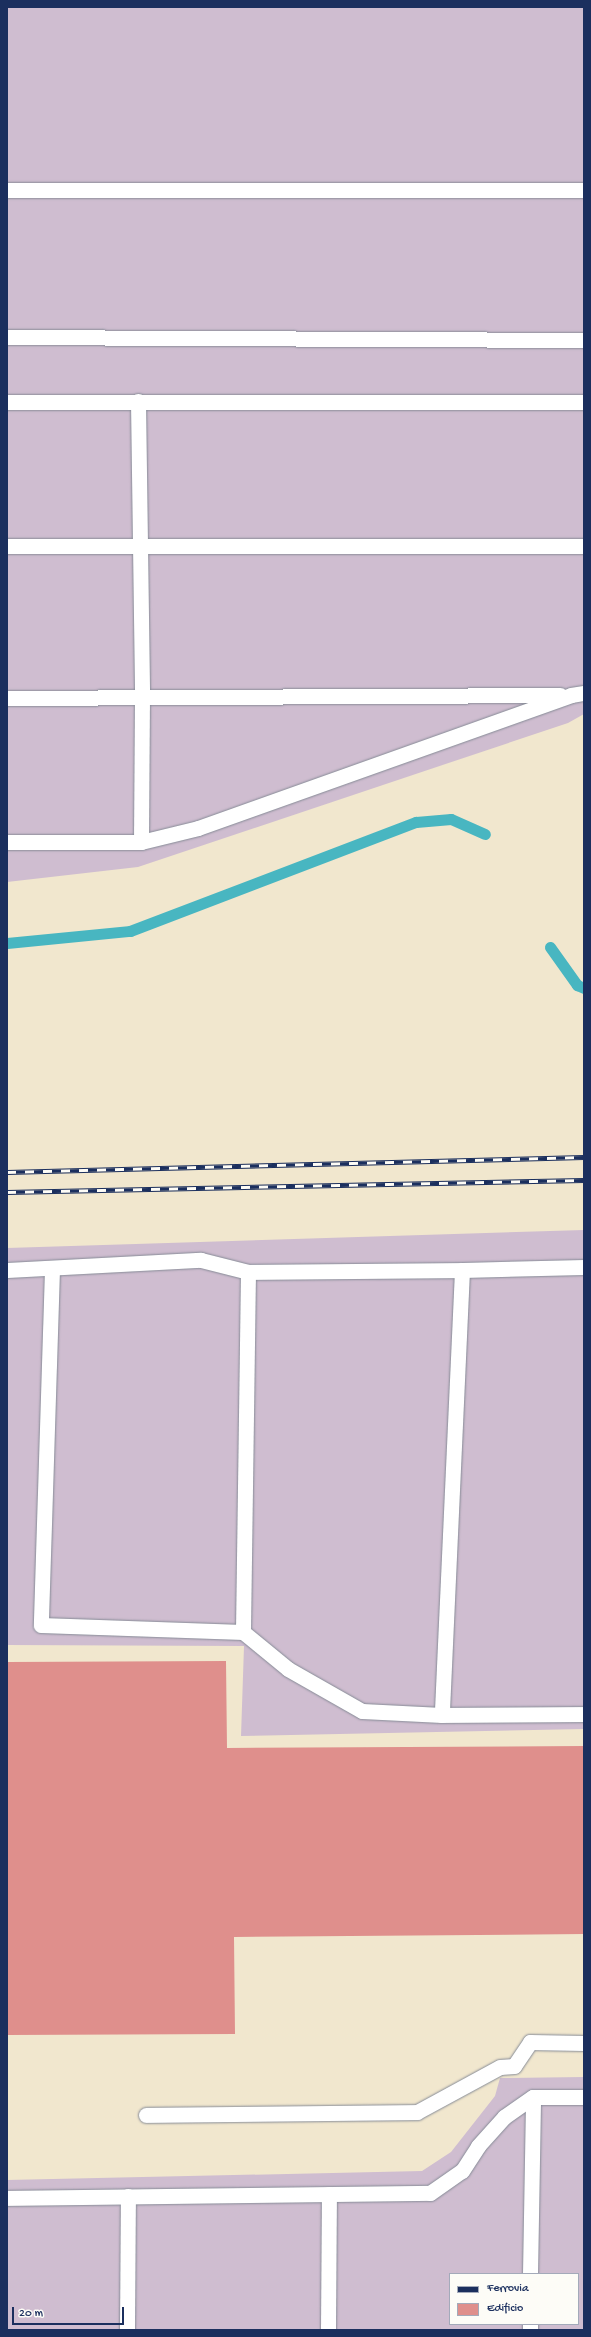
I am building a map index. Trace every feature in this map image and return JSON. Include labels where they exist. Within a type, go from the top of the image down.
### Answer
[{"type":"lane","points":[[7,190],[584,190]]},
{"type":"lane","points":[[7,337],[584,340]]},
{"type":"lane","points":[[138,401],[142,697],[141,842]]},
{"type":"lane","points":[[7,402],[584,402]]},
{"type":"lane","points":[[7,546],[584,546]]},
{"type":"lane","points":[[7,698],[577,694]]},
{"type":"lane","points":[[7,842],[141,842],[198,828],[577,694]]},
{"type":"lane","points":[[7,1270],[52,1269],[201,1260],[248,1272],[584,1267]]},
{"type":"lane","points":[[52,1269],[41,1625],[243,1632],[288,1669],[362,1711],[442,1715],[584,1714]]},
{"type":"lane","points":[[442,1715],[462,1270]]},
{"type":"lane","points":[[243,1632],[248,1272]]},
{"type":"lane","points":[[146,2115],[417,2112],[500,2067],[514,2066],[530,2042],[584,2044]]},
{"type":"lane","points":[[530,2273],[533,2097]]},
{"type":"lane","points":[[7,2198],[430,2193],[462,2171],[478,2146],[504,2117],[533,2097],[584,2097]]},
{"type":"lane","points":[[328,2330],[329,2194]]},
{"type":"lane","points":[[127,2330],[128,2196]]},
{"type":"shaded area","points":[[7,7],[584,7],[584,714],[568,723],[138,867],[7,882]]},
{"type":"shaded area","points":[[584,1230],[584,1729],[241,1736],[244,1646],[7,1645],[7,1248]]},
{"type":"shaded area","points":[[584,2077],[584,2330],[7,2330],[7,2180],[422,2171],[451,2152],[495,2096],[500,2078]]},
{"type":"building","points":[[226,1661],[227,1748],[584,1746],[584,1934],[234,1937],[235,2034],[7,2035],[7,1662]]},
{"type":"waterway","points":[[7,943],[130,931],[416,822],[451,819],[485,834]]},
{"type":"waterway","points":[[550,947],[577,985],[584,988]]},
{"type":"railway","points":[[7,1172],[584,1157]]},
{"type":"railway","points":[[7,1192],[584,1180]]}]
